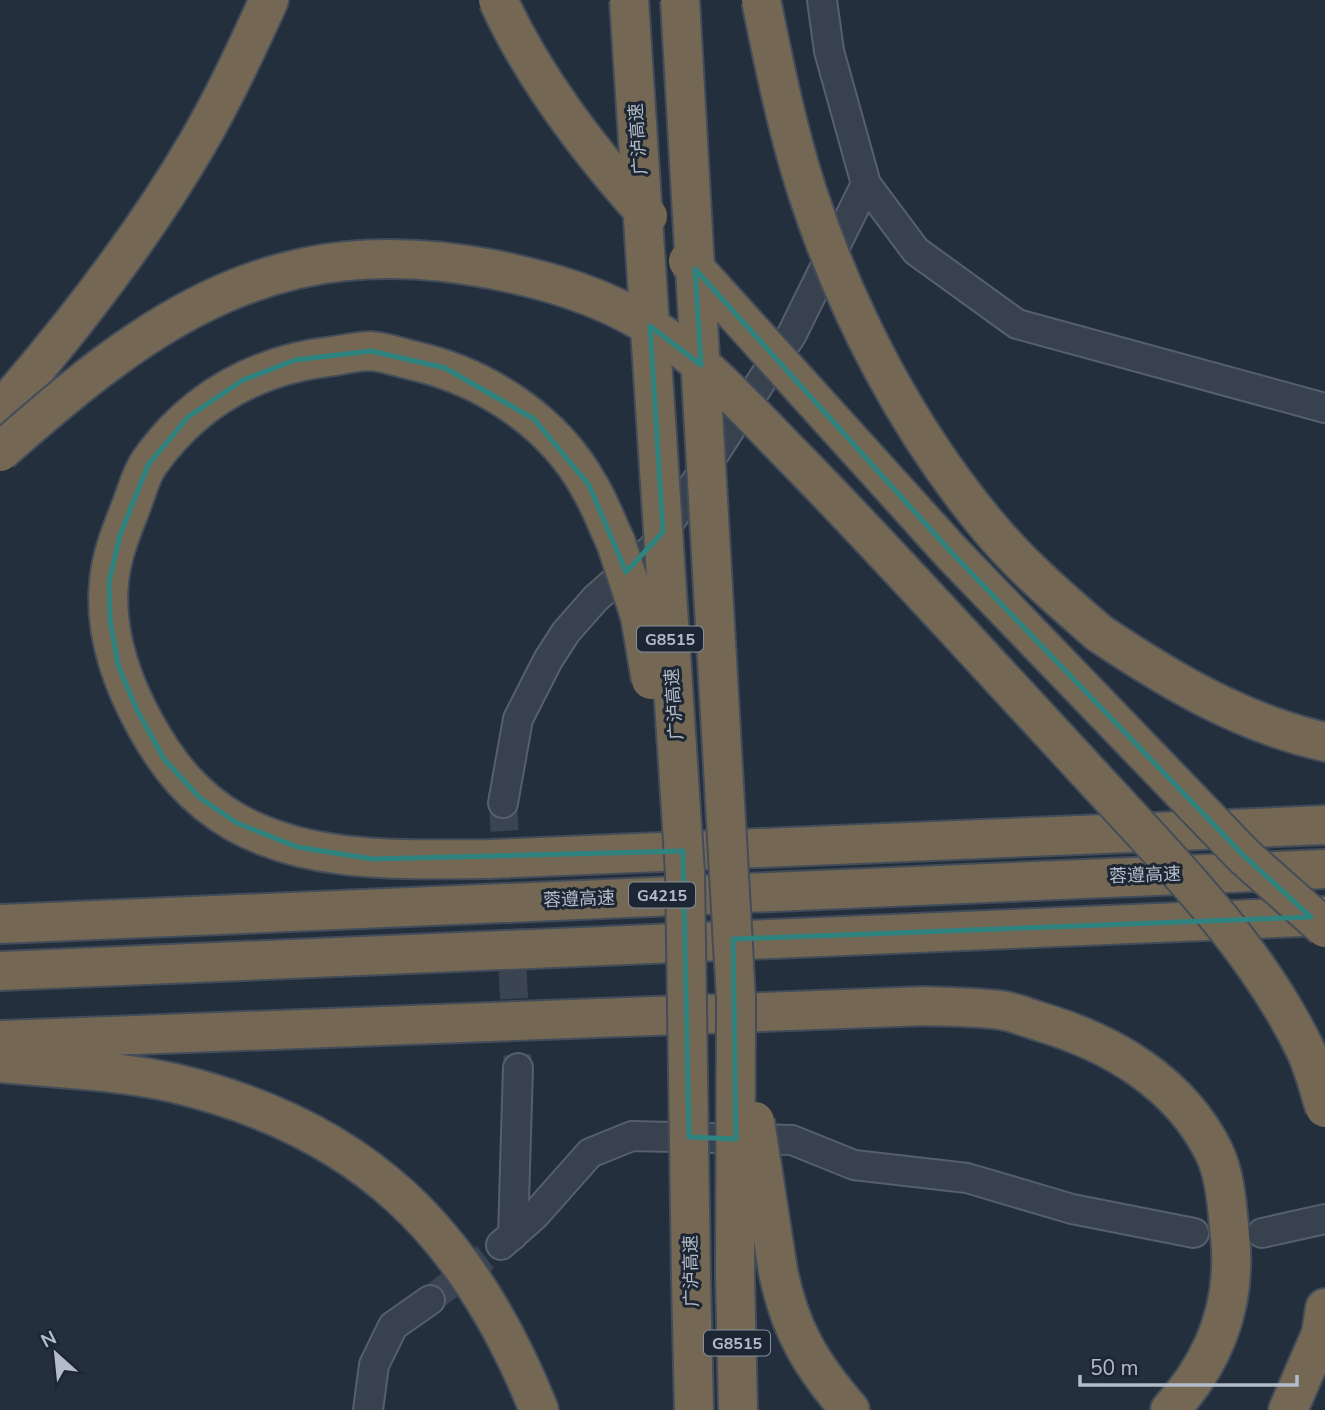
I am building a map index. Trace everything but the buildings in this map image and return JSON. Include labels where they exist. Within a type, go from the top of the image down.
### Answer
[{"type":"highway","points":[[0,411],[59,343],[131,247],[198,143],[269,0]]},
{"type":"highway","points":[[498,0],[557,102],[610,175],[952,553],[1244,856],[1325,928]]},
{"type":"highway","name":"广泸高速","points":[[629,0],[685,873],[694,1410]]},
{"type":"highway","name":"G8515","points":[[680,0],[736,999],[738,1410]]},
{"type":"highway","points":[[761,0],[777,79],[807,191],[842,283],[871,348],[959,491],[990,529],[1042,583],[1099,633],[1160,674],[1223,708],[1325,742]]},
{"type":"highway","points":[[0,452],[55,403],[150,331],[225,291],[296,268],[372,260],[447,261],[544,280],[606,303],[649,326],[708,370],[849,513],[1207,900],[1253,960],[1278,999],[1308,1054],[1325,1108]]},
{"type":"highway","points":[[685,873],[640,616],[616,543],[589,485],[567,453],[534,419],[486,387],[444,368],[372,351],[295,360],[243,380],[188,417],[148,465],[120,535],[108,582],[110,620],[117,665],[164,759],[200,798],[237,823],[297,847],[373,859],[489,859],[1325,825]]},
{"type":"highway","name":"蓉遵高速","points":[[0,924],[1325,869]]},
{"type":"highway","points":[[0,971],[1325,916]]},
{"type":"highway","points":[[736,999],[786,1309],[816,1371],[850,1410]]},
{"type":"highway","points":[[0,1040],[926,1006],[1003,1010],[1077,1033],[1131,1060],[1184,1106],[1214,1154],[1226,1195],[1232,1255],[1229,1303],[1209,1354],[1189,1389],[1170,1410]]},
{"type":"highway","points":[[0,1063],[171,1082],[284,1118],[358,1159],[416,1208],[467,1268],[518,1357],[540,1410]]},
{"type":"highway","points":[[1288,1410],[1321,1335],[1325,1308]]},
{"type":"street","points":[[822,0],[829,51],[866,184],[916,251],[1017,324],[1325,408]]},
{"type":"street","points":[[503,803],[518,719],[548,660],[566,632],[596,598],[653,548],[792,334],[866,184]]},
{"type":"street","points":[[518,1068],[507,1240],[535,1215],[590,1153],[632,1136],[792,1140],[854,1165],[967,1178],[1072,1209],[1194,1233]]},
{"type":"street","points":[[1262,1233],[1325,1219]]},
{"type":"street","points":[[368,1410],[374,1365],[393,1326],[430,1300]]},
{"type":"highlighted area","points":[[695,269],[952,553],[1244,856],[1311,917],[733,939],[736,1139],[689,1137],[683,851],[373,859],[297,847],[237,823],[200,798],[164,759],[137,710],[118,665],[110,620],[109,582],[120,535],[148,465],[188,417],[243,380],[295,360],[371,351],[445,368],[534,419],[589,485],[626,572],[663,532],[650,326],[701,365]]},
{"type":"tunnel","points":[[503,803],[518,1068]]},
{"type":"tunnel","points":[[430,1300],[501,1245]]}]
